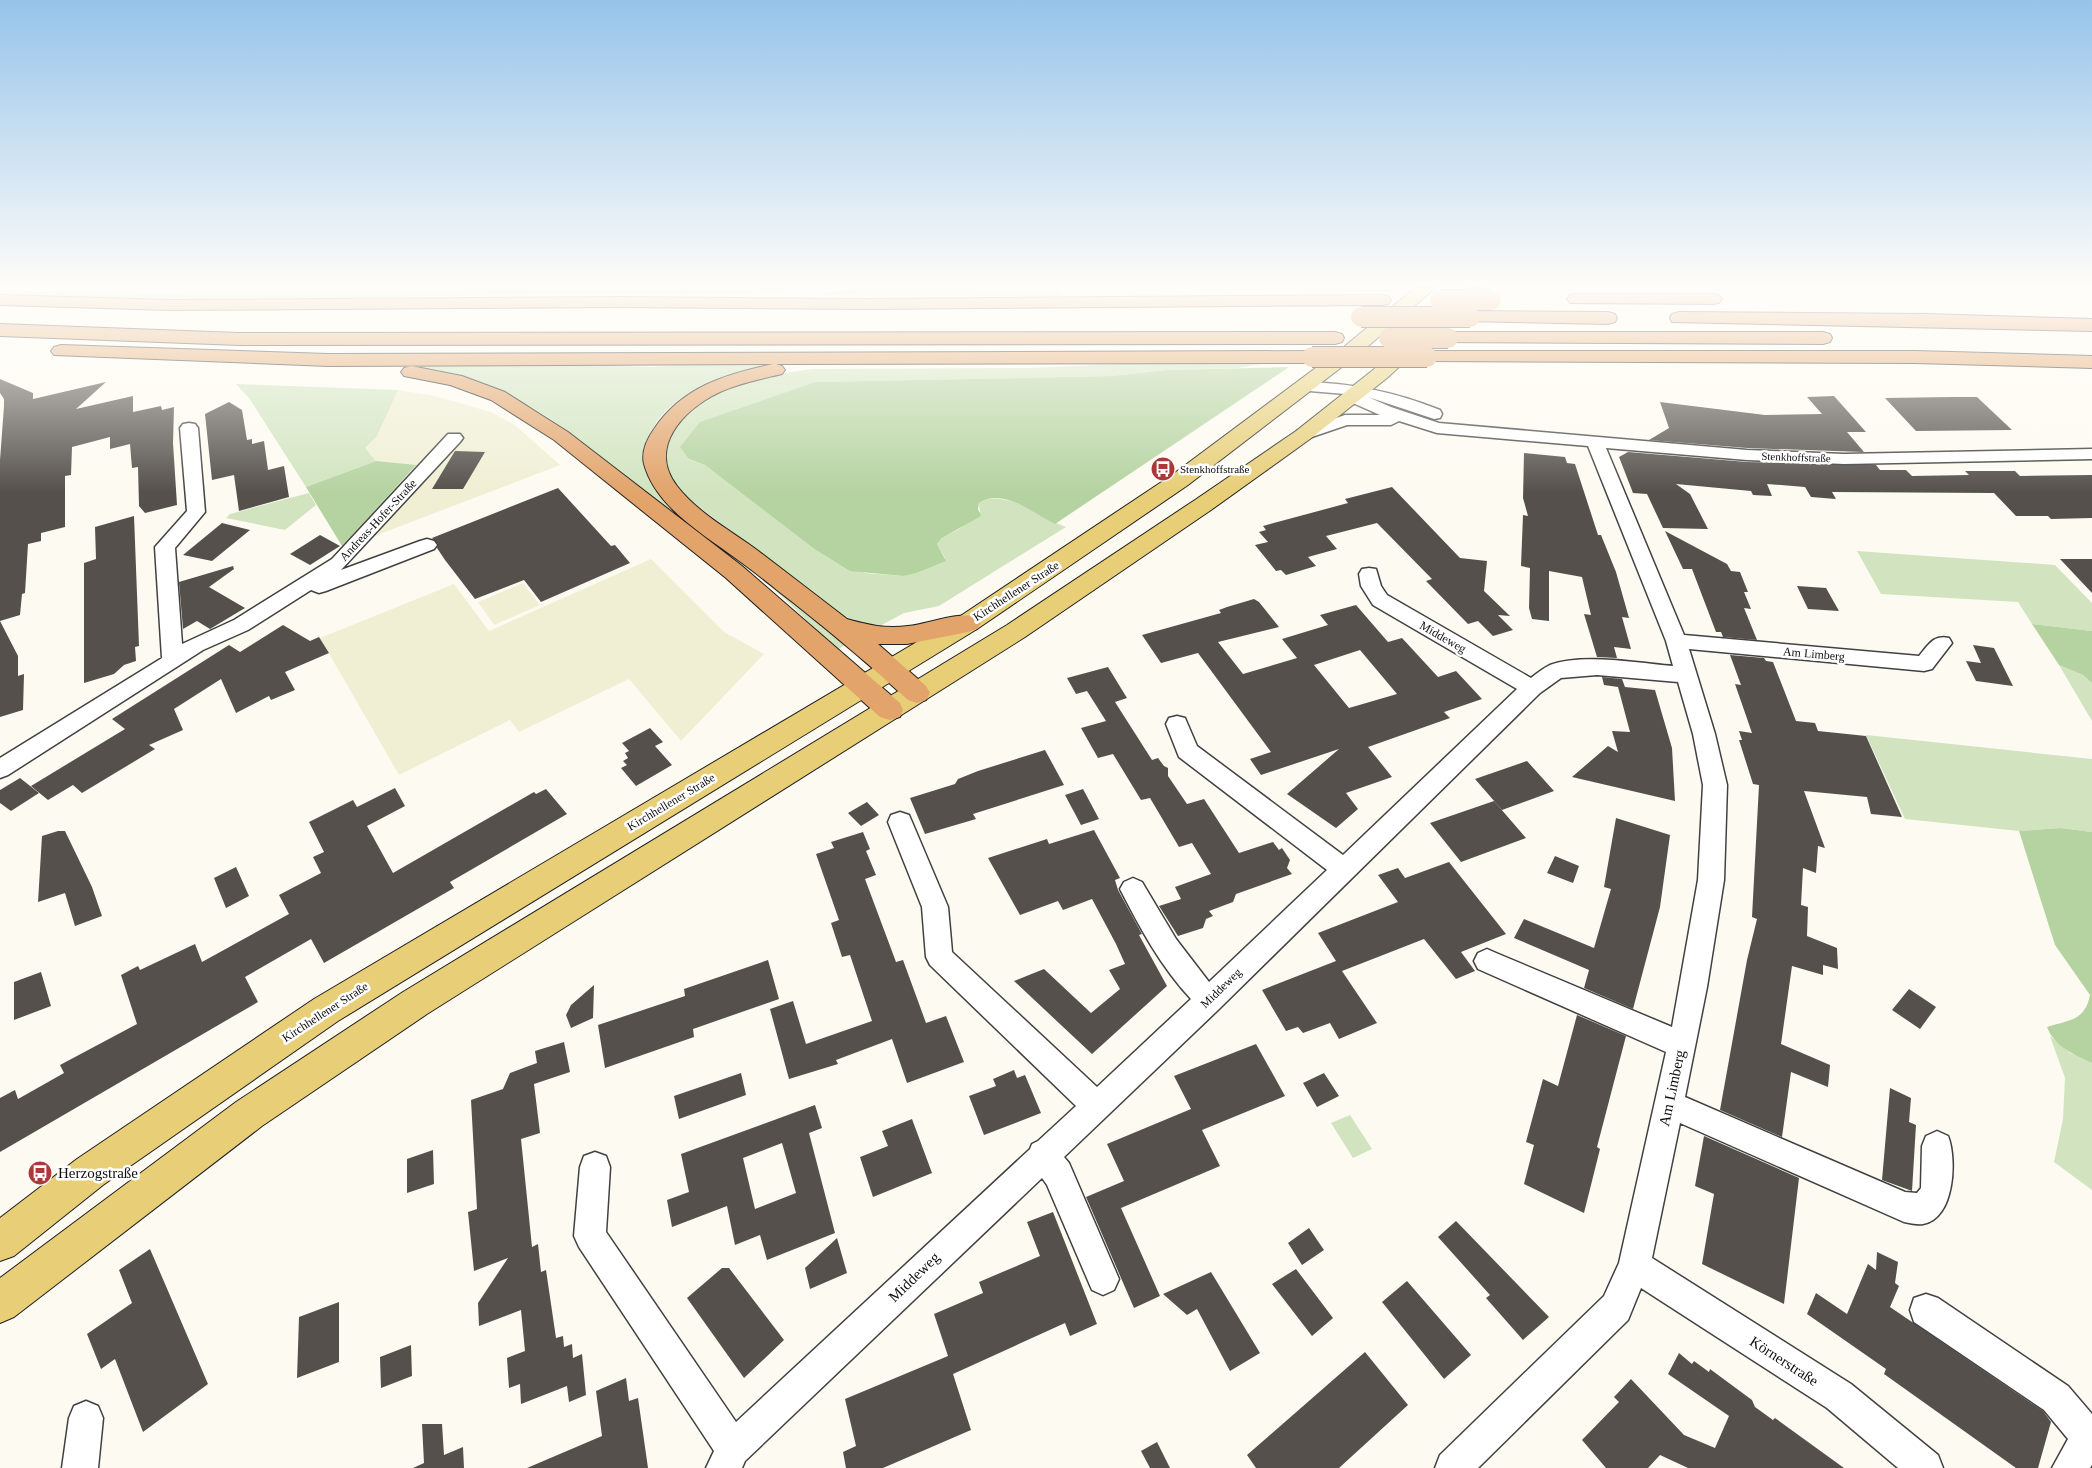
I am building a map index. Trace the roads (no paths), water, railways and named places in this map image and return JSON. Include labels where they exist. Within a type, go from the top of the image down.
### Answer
[{"type":"highway","points":[[219,357],[328,360],[1312,357],[1915,358],[2092,362]]},
{"type":"highway","points":[[917,693],[836,624],[682,503],[662,479],[655,464],[654,450],[658,438],[674,415],[692,399],[706,391],[743,377],[798,366],[903,364],[930,359]]},
{"type":"highway","points":[[328,360],[455,380],[491,393],[516,405],[561,436],[734,572],[890,710]]},
{"type":"highway","points":[[836,624],[863,635],[890,638],[968,623]]},
{"type":"main road","name":"Kirchhellener Straße","points":[[0,1242],[90,1172],[326,1010],[968,623],[1123,520],[1345,357]]},
{"type":"main road","points":[[1346,357],[1339,377],[1352,391]]},
{"type":"main road","points":[[0,1303],[249,1114],[415,1003],[1016,631],[1303,435],[1352,391],[1380,374],[1403,357]]},
{"type":"street","name":"Stenkhoffstraße","points":[[1380,374],[1402,400]]},
{"type":"street","name":"Stenkhoffstraße","points":[[1304,387],[1352,391],[1402,400],[1447,419],[1502,433]]},
{"type":"street","name":"Stenkhoffstraße","points":[[1352,391],[1384,412],[1437,428],[1747,455],[1844,459],[2092,454]]},
{"type":"street","points":[[1303,435],[1345,420],[1357,418],[1381,419],[1437,428]]},
{"type":"street","points":[[173,661],[164,547],[196,512],[189,428]]},
{"type":"street","name":"Andreas-Hofer-Straße","points":[[0,769],[196,645],[241,625],[339,563],[454,438]]},
{"type":"street","name":"Am Limberg","points":[[1453,1468],[1616,1308],[1635,1265],[1682,1045],[1711,880],[1715,786],[1704,734],[1676,641],[1595,442]]},
{"type":"street","name":"Andreas-Hofer-Straße","points":[[293,593],[325,585],[427,545]]},
{"type":"street","name":"Middeweg","points":[[1369,574],[1371,586],[1380,600],[1532,688]]},
{"type":"street","name":"Am Limberg","points":[[1676,641],[1924,664],[1942,643]]},
{"type":"street","name":"Middeweg","points":[[594,1167],[590,1236],[728,1459],[1043,1154],[1209,1000],[1343,868],[1532,688],[1556,672],[1597,668],[1686,675]]},
{"type":"street","points":[[1177,724],[1187,751],[1343,868]]},
{"type":"street","points":[[900,822],[935,907],[939,957],[1096,1105]]},
{"type":"street","points":[[1133,889],[1164,946],[1188,979],[1209,1000]]},
{"type":"street","points":[[1487,961],[1682,1045]]},
{"type":"street","points":[[1669,1104],[1904,1207],[1923,1208],[1931,1202],[1936,1191],[1937,1146]]},
{"type":"street","points":[[1043,1154],[1058,1174],[1103,1278]]},
{"type":"street","name":"Körnerstraße","points":[[1635,1265],[1839,1396],[1925,1468]]},
{"type":"street","points":[[1926,1310],[2056,1398],[2091,1438],[2070,1468]]},
{"type":"street","points":[[80,1468],[86,1418]]},
{"type":"place","name":"Stenkhoffstraße","points":[[1163,469]]},
{"type":"place","name":"Herzogstraße","points":[[40,1173]]}]
